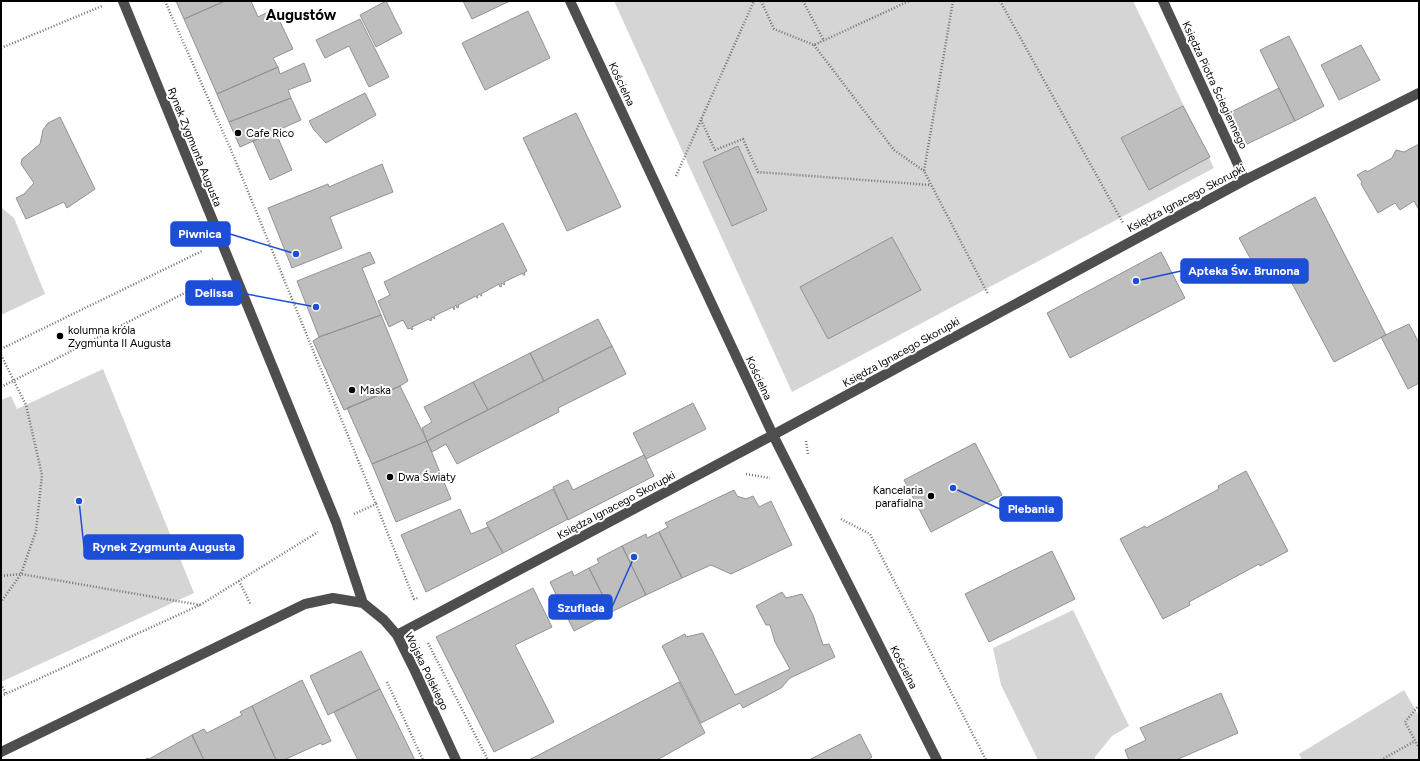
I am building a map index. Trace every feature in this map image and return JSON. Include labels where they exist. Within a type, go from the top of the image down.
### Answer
[{"type":"street","name":"Rynek Zygmunta Augusta","points":[[123,1],[336,522],[363,603]]},
{"type":"street","name":"Kościelna","points":[[570,1],[773,435],[937,760]]},
{"type":"street","name":"Księdza Piotra Ściegiennego","points":[[1163,1],[1245,180]]},
{"type":"street","name":"Księdza Ignacego Skorupki","points":[[397,635],[773,435],[1245,180],[1419,93]]},
{"type":"street","points":[[1,752],[305,604],[333,598],[363,603]]},
{"type":"street","name":"Wojska Polskiego","points":[[363,603],[384,620],[397,635],[456,760]]},
{"type":"path","points":[[165,1],[231,150],[414,599],[425,598],[440,629],[425,636],[488,760]]},
{"type":"path","points":[[664,203],[754,1]]},
{"type":"path","points":[[761,1],[774,29],[814,45],[894,150],[924,171],[988,293]]},
{"type":"path","points":[[803,1],[824,41]]},
{"type":"path","points":[[814,45],[910,1]]},
{"type":"path","points":[[924,171],[953,1]]},
{"type":"path","points":[[1000,1],[1119,217]]},
{"type":"path","points":[[1,48],[107,4]]},
{"type":"path","points":[[701,120],[714,150],[743,138],[758,172],[931,185]]},
{"type":"path","points":[[1,349],[221,242]]},
{"type":"path","points":[[1,387],[232,269]]},
{"type":"path","points":[[1,355],[26,405],[42,475],[36,531],[21,574],[1,602]]},
{"type":"path","points":[[806,439],[808,454],[811,460]]},
{"type":"path","points":[[742,474],[770,477],[773,484]]},
{"type":"path","points":[[1,696],[200,605],[336,522],[376,504]]},
{"type":"path","points":[[838,513],[841,520],[870,534],[986,760]]},
{"type":"path","points":[[1,576],[21,574],[200,605]]},
{"type":"path","points":[[239,581],[251,605]]},
{"type":"path","points":[[387,682],[423,760]]},
{"type":"path","points":[[1,684],[6,694]]},
{"type":"path","points":[[1419,705],[1405,722],[1419,748]]},
{"type":"path","points":[[1381,760],[1416,741]]},
{"type":"shaded area","points":[[614,1],[1133,1],[1214,168],[792,392]]},
{"type":"shaded area","points":[[1,207],[14,218],[45,294],[1,315]]},
{"type":"shaded area","points":[[103,369],[194,593],[1,682],[1,400],[11,396],[17,409]]},
{"type":"shaded area","points":[[1073,610],[1129,726],[1112,736],[1095,757],[1095,760],[1038,760],[1001,685],[993,648]]},
{"type":"shaded area","points":[[1404,690],[1419,716],[1419,760],[1302,760],[1299,754]]},
{"type":"building","points":[[176,1],[225,1],[184,19]]},
{"type":"building","points":[[225,1],[251,1],[258,17],[274,9],[293,49],[273,58],[278,67],[217,94],[184,19]]},
{"type":"building","points":[[386,1],[402,33],[376,47],[360,15]]},
{"type":"building","points":[[463,1],[510,1],[472,19]]},
{"type":"building","points":[[528,11],[550,58],[485,90],[462,43]]},
{"type":"building","points":[[360,19],[389,77],[369,87],[349,46],[325,58],[316,40]]},
{"type":"building","points":[[1289,36],[1324,106],[1295,121],[1260,50]]},
{"type":"building","points":[[1361,45],[1380,80],[1339,100],[1321,65]]},
{"type":"building","points":[[304,63],[311,81],[288,90],[291,98],[229,122],[217,94],[278,67],[280,74]]},
{"type":"building","points":[[1279,88],[1295,121],[1245,145],[1229,113]]},
{"type":"building","points":[[365,93],[376,115],[326,143],[314,130],[309,121]]},
{"type":"building","points":[[291,98],[301,120],[240,147],[229,122]]},
{"type":"building","points":[[1183,106],[1210,157],[1149,190],[1121,138]]},
{"type":"building","points":[[576,113],[621,207],[567,231],[523,138]]},
{"type":"building","points":[[60,117],[95,189],[67,208],[64,202],[26,219],[16,198],[24,194],[34,183],[21,164],[22,159],[40,144],[43,130],[48,123]]},
{"type":"building","points":[[275,131],[292,170],[270,180],[253,141]]},
{"type":"building","points":[[1419,144],[1419,210],[1414,201],[1400,210],[1395,203],[1378,213],[1357,175],[1366,170],[1367,172],[1392,158],[1396,150],[1404,152]]},
{"type":"building","points":[[738,146],[767,210],[732,226],[703,162]]},
{"type":"building","points":[[382,164],[393,192],[330,217],[342,248],[292,268],[268,208],[328,184],[329,187]]},
{"type":"building","points":[[1315,197],[1386,335],[1334,362],[1287,274],[1278,278],[1272,266],[1259,274],[1239,238]]},
{"type":"building","points":[[503,223],[527,271],[524,273],[525,275],[523,275],[523,273],[504,282],[505,284],[501,284],[502,286],[500,287],[499,284],[481,294],[482,296],[480,294],[477,296],[478,298],[476,296],[458,305],[459,307],[457,308],[456,305],[454,310],[453,307],[434,316],[435,318],[431,318],[432,320],[430,321],[429,319],[412,327],[412,330],[411,328],[408,329],[403,320],[389,327],[378,301],[390,295],[384,282]]},
{"type":"building","points":[[892,237],[921,290],[828,339],[800,287]]},
{"type":"building","points":[[370,252],[375,263],[362,268],[381,315],[319,337],[297,281]]},
{"type":"building","points":[[1161,252],[1185,298],[1070,358],[1047,313]]},
{"type":"building","points":[[381,315],[408,381],[400,386],[344,410],[313,341],[319,337]]},
{"type":"building","points":[[598,319],[612,346],[544,381],[530,353]]},
{"type":"building","points":[[1409,324],[1419,343],[1419,383],[1408,389],[1381,337]]},
{"type":"building","points":[[612,346],[626,374],[558,408],[559,412],[457,464],[446,444],[432,452],[427,441]]},
{"type":"building","points":[[530,353],[544,381],[488,410],[473,382]]},
{"type":"building","points":[[473,382],[488,410],[427,441],[422,428],[432,422],[424,407]]},
{"type":"building","points":[[400,386],[427,441],[372,464],[347,408]]},
{"type":"building","points":[[693,403],[706,429],[646,459],[633,433]]},
{"type":"building","points":[[427,441],[451,499],[396,522],[372,464]]},
{"type":"building","points":[[975,443],[1002,495],[931,532],[904,480]]},
{"type":"building","points":[[644,455],[654,476],[568,520],[553,487],[568,480],[573,490]]},
{"type":"building","points":[[1246,471],[1288,551],[1260,566],[1259,564],[1189,602],[1190,605],[1163,619],[1120,539],[1145,526],[1146,528],[1219,489],[1218,486]]},
{"type":"building","points":[[553,489],[568,519],[503,553],[486,523]]},
{"type":"building","points":[[734,490],[737,496],[746,499],[753,496],[759,507],[771,501],[792,545],[731,574],[711,565],[682,578],[659,532],[668,527],[665,523]]},
{"type":"building","points":[[460,509],[471,534],[488,527],[503,553],[426,592],[401,535]]},
{"type":"building","points":[[659,532],[682,578],[646,595],[622,546],[646,534],[647,538]]},
{"type":"building","points":[[622,546],[646,595],[611,612],[589,568],[599,563],[597,559]]},
{"type":"building","points":[[1052,551],[1075,599],[989,642],[965,594]]},
{"type":"building","points":[[589,568],[611,612],[574,631],[550,582],[572,571],[574,576]]},
{"type":"building","points":[[533,588],[552,627],[515,645],[554,722],[494,752],[436,637]]},
{"type":"building","points":[[782,592],[786,598],[802,594],[813,615],[823,645],[829,644],[835,657],[790,678],[781,688],[743,708],[740,703],[701,723],[662,646],[685,634],[686,637],[703,633],[735,695],[790,669],[775,642],[770,625],[766,625],[756,606]]},
{"type":"building","points":[[361,651],[380,689],[328,715],[310,676]]},
{"type":"building","points":[[302,680],[331,741],[322,745],[321,743],[284,760],[276,760],[252,706]]},
{"type":"building","points":[[679,682],[705,733],[657,760],[529,760]]},
{"type":"building","points":[[380,689],[415,760],[358,760],[334,712]]},
{"type":"building","points":[[1221,693],[1238,733],[1176,760],[1129,760],[1125,750],[1146,740],[1140,728]]},
{"type":"building","points":[[252,706],[276,760],[204,760],[192,735],[204,729],[207,733],[242,715],[240,712]]},
{"type":"building","points":[[860,734],[872,757],[867,760],[809,760]]},
{"type":"building","points":[[192,735],[204,760],[144,760],[149,759]]},
{"type":"place","name":"Cafe Rico","points":[[238,133]]},
{"type":"place","name":"Piwnica","points":[[296,254]]},
{"type":"place","name":"Apteka Św. Brunona","points":[[1136,281]]},
{"type":"place","name":"Delissa","points":[[316,307]]},
{"type":"place","name":"kolumna króla Zygmunta II Augusta","points":[[60,336]]},
{"type":"place","name":"Maska","points":[[352,390]]},
{"type":"place","name":"Dwa Światy","points":[[390,477]]},
{"type":"place","name":"Plebania","points":[[953,488]]},
{"type":"place","name":"Kancelaria parafialna","points":[[931,496]]},
{"type":"place","name":"Rynek Zygmunta Augusta","points":[[79,501]]},
{"type":"place","name":"Szuflada","points":[[634,557]]},
{"type":"district","name":"Augustów","points":[[301,15]]}]
